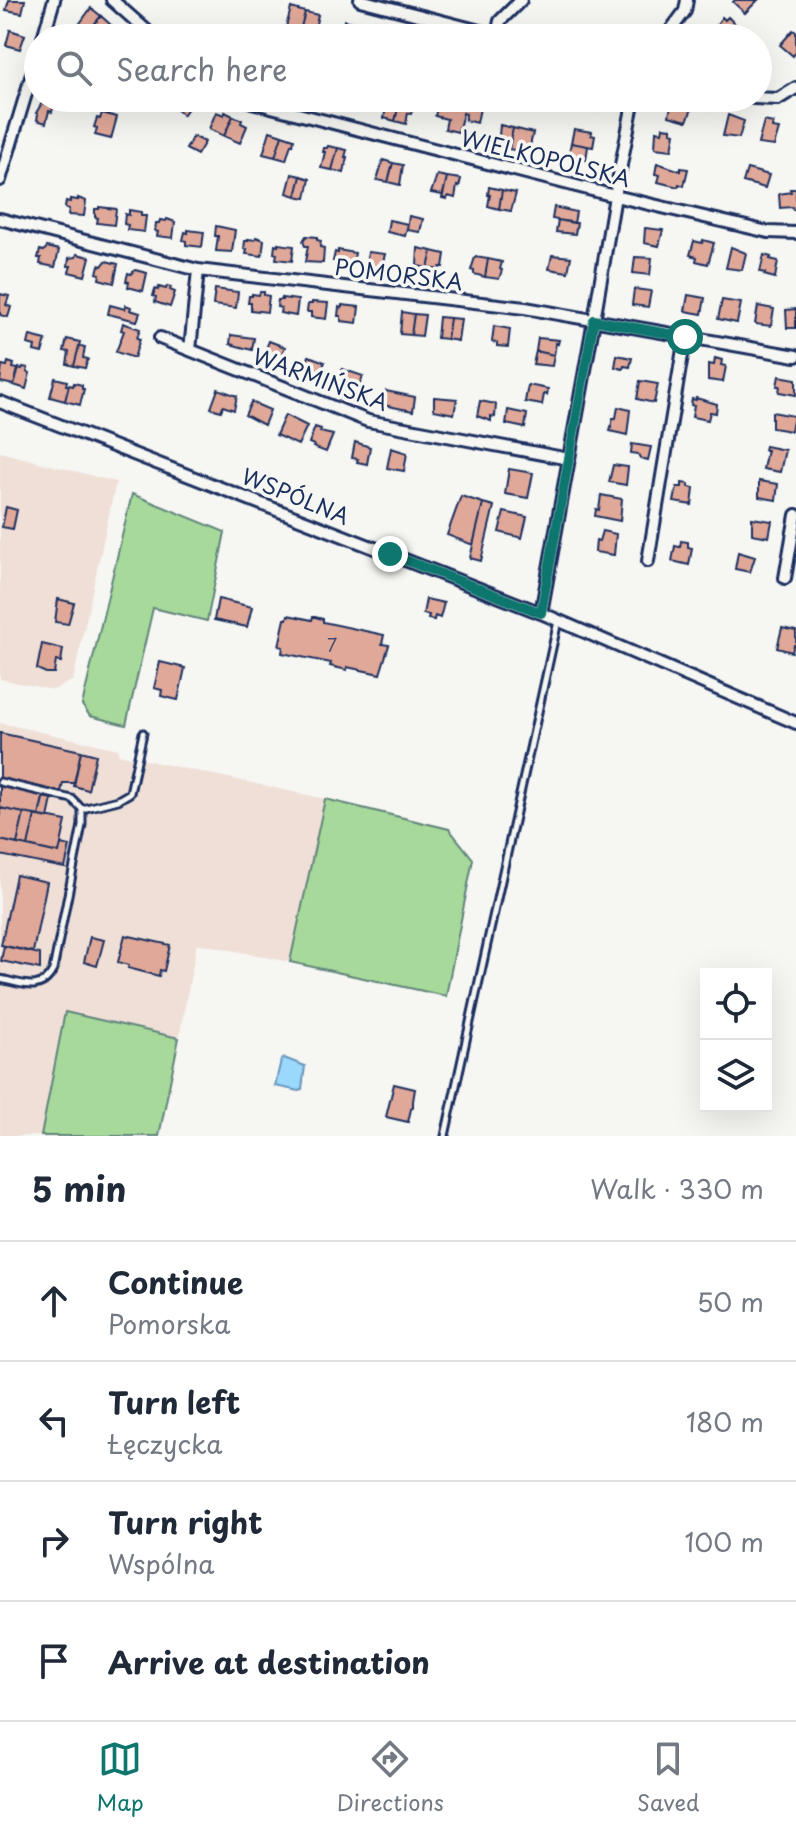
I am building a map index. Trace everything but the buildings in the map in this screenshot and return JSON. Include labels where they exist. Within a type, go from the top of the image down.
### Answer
[{"type":"street","points":[[47,24],[54,0]]},
{"type":"street","points":[[112,0],[139,24]]},
{"type":"street","points":[[360,0],[452,24]]},
{"type":"street","points":[[500,24],[521,0]]},
{"type":"street","points":[[675,24],[685,11],[687,0]]},
{"type":"street","points":[[772,99],[778,99],[796,88]]},
{"type":"street","points":[[0,180],[24,100]]},
{"type":"street","name":"WIELKOPOLSKA","points":[[291,112],[615,196],[768,232],[796,233]]},
{"type":"street","points":[[541,613],[631,112]]},
{"type":"street","name":"POMORSKA","points":[[0,219],[198,270],[525,308],[796,356]]},
{"type":"street","points":[[190,350],[198,270]]},
{"type":"street","points":[[648,561],[685,337]]},
{"type":"street","name":"WARMIŃSKA","points":[[160,338],[368,421],[569,459]]},
{"type":"street","name":"WSPÓLNA","points":[[0,402],[541,613],[796,723]]},
{"type":"street","points":[[785,578],[796,515]]},
{"type":"lane","points":[[445,1136],[558,621]]},
{"type":"lane","points":[[82,809],[118,800],[130,793],[143,733]]},
{"type":"lane","points":[[0,782],[72,799],[82,809],[82,825],[50,977],[34,986],[0,979]]},
{"type":"shaded area","points":[[0,452],[116,482],[73,680],[53,690],[0,679]]},
{"type":"shaded area","points":[[0,723],[118,749],[118,754],[325,799],[290,962],[197,943],[179,1038],[65,1012],[41,1136],[0,1136]]},
{"type":"green space","points":[[132,494],[225,532],[207,621],[153,608],[126,725],[90,716],[82,705]]},
{"type":"green space","points":[[325,799],[449,829],[473,859],[446,996],[290,962]]},
{"type":"green space","points":[[65,1012],[179,1038],[159,1136],[41,1136]]},
{"type":"water","points":[[284,1058],[305,1066],[302,1089],[299,1091],[275,1086]]},
{"type":"route","points":[[390,554],[541,613],[594,320],[685,337]]}]
